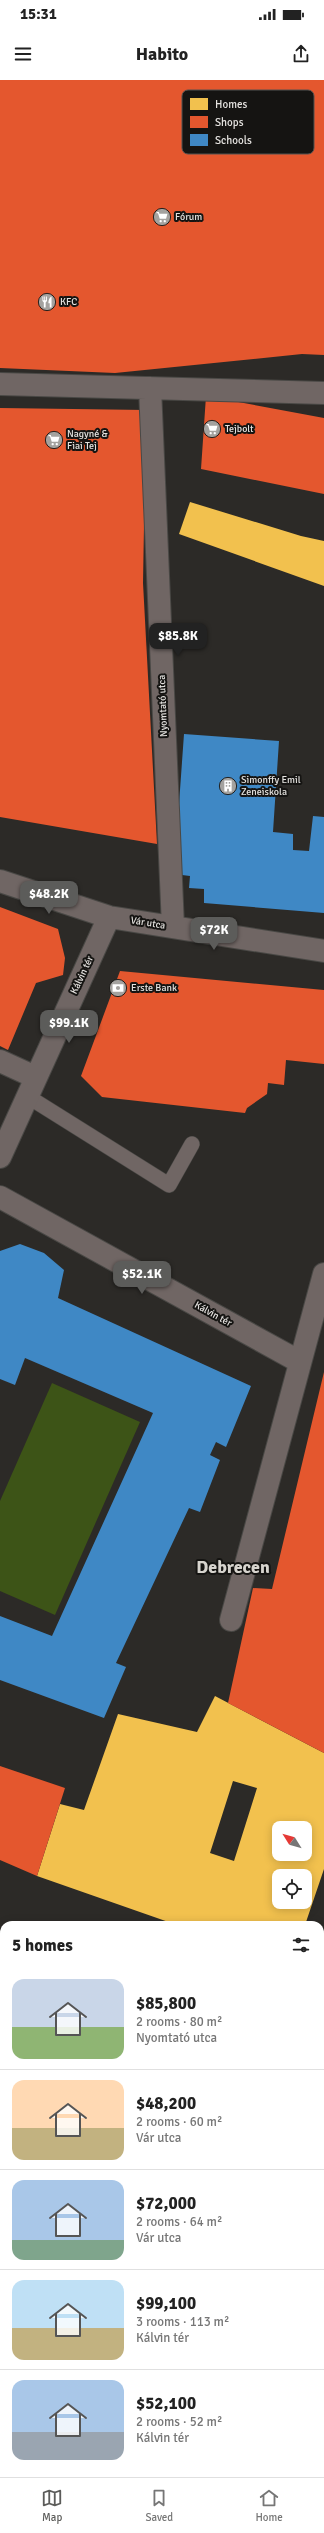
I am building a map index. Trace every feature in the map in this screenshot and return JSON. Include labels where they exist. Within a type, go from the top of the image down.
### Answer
[{"type":"street","points":[[0,384],[324,393]]},
{"type":"street","name":"Nyomtató utca","points":[[150,388],[173,927]]},
{"type":"street","name":"Vár utca","points":[[0,881],[109,917],[324,951]]},
{"type":"street","name":"Kálvin tér","points":[[0,1157],[109,917]]},
{"type":"street","points":[[0,1062],[31,1086]]},
{"type":"street","name":"Kálvin tér","points":[[0,1197],[300,1362]]},
{"type":"street","points":[[231,1620],[324,1274]]},
{"type":"lane","points":[[31,1086],[168,1185],[192,1144]]},
{"type":"green space","points":[[52,1383],[140,1422],[55,1615],[0,1591],[0,1501]]},
{"type":"building: Homes","points":[[190,502],[301,536],[324,541],[324,586],[179,534]]},
{"type":"building: Homes","points":[[215,1696],[324,1753],[324,1869],[312,1904],[312,1869],[272,1869],[272,1909],[310,1909],[306,1921],[166,1921],[37,1876],[60,1804],[84,1810],[118,1714],[197,1732]],"holes":[[[233,1781],[257,1788],[234,1861],[210,1853]]]},
{"type":"building: Shops","name":"Fórum","points":[[0,80],[324,80],[324,355],[302,354],[115,373],[0,368]]},
{"type":"building: Shops","points":[[206,396],[324,418],[324,494],[201,469]]},
{"type":"building: Shops","points":[[0,408],[146,410],[143,583],[157,844],[0,817]]},
{"type":"building: Shops","points":[[0,907],[58,929],[65,958],[63,975],[36,983],[8,1050],[0,1046]]},
{"type":"building: Shops","points":[[120,971],[324,990],[324,1064],[286,1060],[284,1085],[268,1083],[267,1094],[247,1108],[245,1113],[102,1097],[81,1076]]},
{"type":"building: Shops","points":[[324,1372],[324,1753],[228,1703],[253,1588],[272,1589]]},
{"type":"building: Shops","points":[[0,1766],[65,1788],[37,1876],[0,1860]]},
{"type":"building: Schools","name":"Simonffy Emil Zeneiskola","points":[[184,734],[279,741],[273,832],[293,834],[293,850],[309,851],[313,816],[324,817],[324,913],[204,903],[204,889],[189,888],[190,876],[174,874]]},
{"type":"building: Schools","points":[[20,1244],[44,1253],[64,1270],[58,1298],[251,1386],[226,1447],[216,1442],[210,1455],[220,1460],[200,1512],[189,1508],[116,1663],[126,1667],[104,1718],[0,1680],[0,1616],[52,1636],[153,1413],[25,1358],[15,1385],[0,1379],[0,1251]]},
{"type":"place","name":"Fórum","points":[[162,217]]},
{"type":"place","name":"KFC","points":[[47,302]]},
{"type":"place","name":"Tejbolt","points":[[212,429]]},
{"type":"place","name":"Nagyné & Fiai Tej","points":[[54,440]]},
{"type":"place","name":"Simonffy Emil Zeneiskola","points":[[228,786]]},
{"type":"place","name":"Erste Bank","points":[[118,988]]},
{"type":"district","name":"Debrecen","points":[[233,1567]]}]
